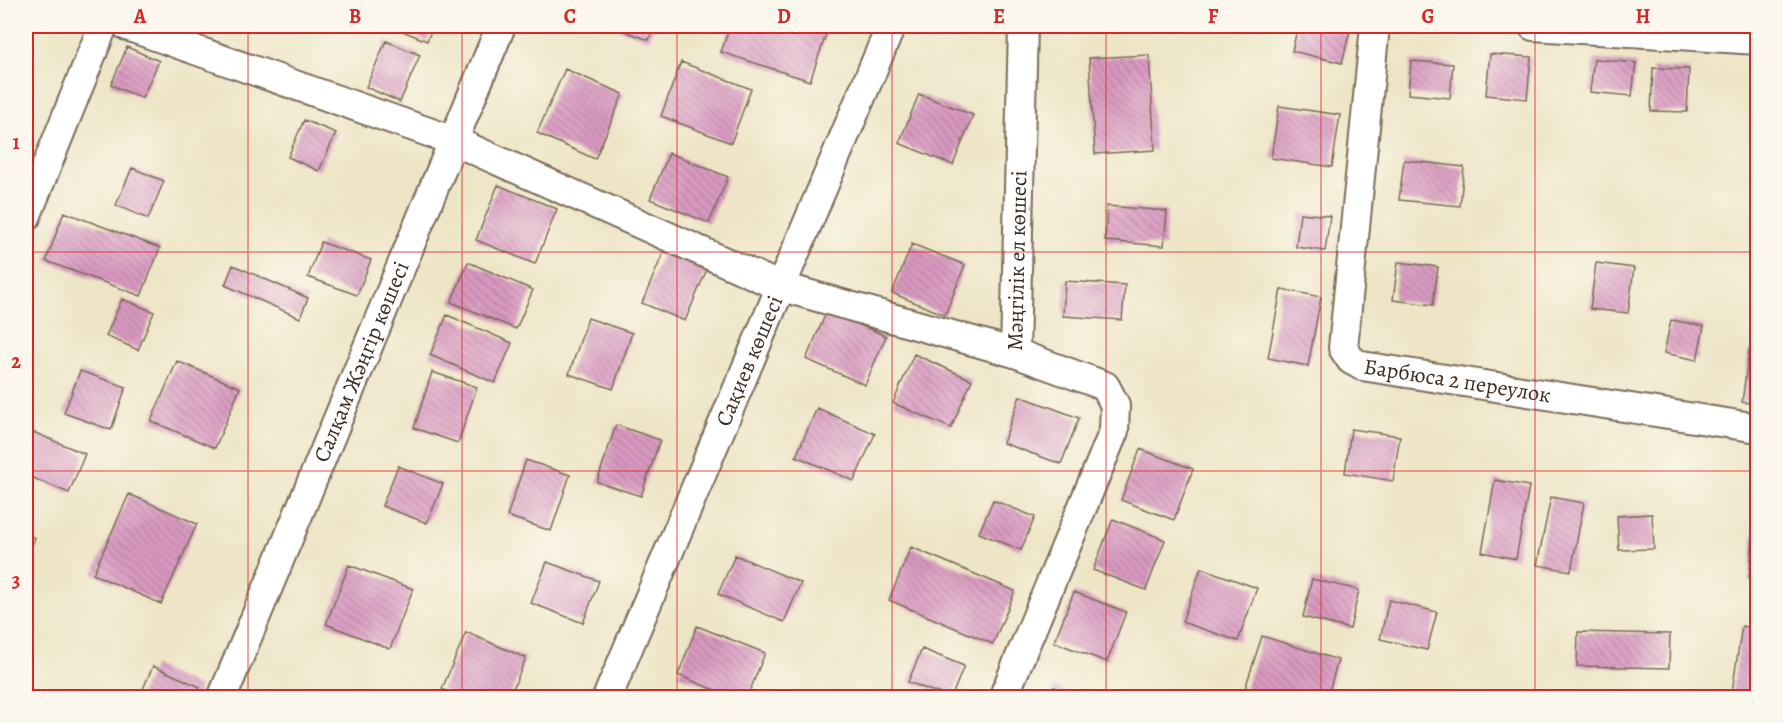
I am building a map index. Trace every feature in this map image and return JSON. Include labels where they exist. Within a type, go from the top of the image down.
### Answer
[{"type":"street","points":[[26,217],[103,26]]},
{"type":"street","points":[[127,26],[454,141],[779,286],[1015,353]]},
{"type":"street","name":"Салқам Жәңгір көшесі","points":[[222,698],[501,26]]},
{"type":"street","name":"Сақиев көшесі","points":[[607,698],[779,286],[891,26]]},
{"type":"street","name":"Мәңгілік ел көшесі","points":[[1003,698],[1114,431],[1114,405],[1105,386],[1015,353],[1023,26]]},
{"type":"street","name":"Барбюса 2 переулок","points":[[1375,26],[1343,348],[1351,360],[1362,366],[1758,428]]},
{"type":"street","points":[[1533,26],[1758,40]]},
{"type":"building","points":[[26,26],[35,26],[26,49]]},
{"type":"building","points":[[390,26],[433,26],[427,41]]},
{"type":"building","points":[[610,26],[654,26],[649,40]]},
{"type":"building","points":[[730,26],[829,26],[810,81],[721,52]]},
{"type":"building","points":[[1298,26],[1351,26],[1342,63],[1292,51]]},
{"type":"building","points":[[386,41],[420,55],[400,102],[366,87]]},
{"type":"building","points":[[127,47],[159,61],[142,98],[111,85]]},
{"type":"building","points":[[1490,54],[1531,57],[1527,99],[1486,95]]},
{"type":"building","points":[[1149,55],[1155,150],[1095,154],[1089,58]]},
{"type":"building","points":[[1594,59],[1636,63],[1632,96],[1590,92]]},
{"type":"building","points":[[1411,61],[1453,64],[1450,98],[1408,94]]},
{"type":"building","points":[[681,62],[751,89],[731,143],[661,116]]},
{"type":"building","points":[[1653,68],[1689,69],[1687,112],[1651,111]]},
{"type":"building","points":[[565,69],[623,94],[595,159],[537,133]]},
{"type":"building","points":[[919,94],[973,115],[953,165],[899,143]]},
{"type":"building","points":[[1279,106],[1340,115],[1332,167],[1271,158]]},
{"type":"building","points":[[304,120],[336,133],[319,171],[288,157]]},
{"type":"building","points":[[669,153],[728,177],[709,223],[650,199]]},
{"type":"building","points":[[1404,160],[1464,167],[1460,206],[1399,200]]},
{"type":"building","points":[[132,168],[164,181],[148,219],[116,205]]},
{"type":"building","points":[[498,185],[557,209],[535,264],[476,240]]},
{"type":"building","points":[[1107,206],[1167,211],[1164,246],[1105,241]]},
{"type":"building","points":[[64,212],[160,248],[141,296],[46,261]]},
{"type":"building","points":[[1300,213],[1330,216],[1325,251],[1296,247]]},
{"type":"building","points":[[321,242],[371,260],[357,295],[308,277]]},
{"type":"building","points":[[667,244],[710,262],[685,321],[642,303]]},
{"type":"building","points":[[912,244],[965,265],[945,315],[892,293]]},
{"type":"building","points":[[468,262],[533,290],[516,329],[451,302]]},
{"type":"building","points":[[1398,262],[1438,267],[1433,305],[1393,300]]},
{"type":"building","points":[[1596,263],[1634,268],[1628,313],[1590,309]]},
{"type":"building","points":[[233,265],[308,298],[300,318],[225,285]]},
{"type":"building","points":[[1065,281],[1125,285],[1122,320],[1063,316]]},
{"type":"building","points":[[1281,289],[1321,297],[1308,366],[1268,358]]},
{"type":"building","points":[[122,299],[154,312],[138,350],[106,336]]},
{"type":"building","points":[[827,311],[886,336],[865,385],[806,359]]},
{"type":"building","points":[[447,315],[512,343],[495,383],[430,355]]},
{"type":"building","points":[[588,318],[632,333],[613,389],[569,374]]},
{"type":"building","points":[[1671,320],[1704,326],[1697,360],[1664,353]]},
{"type":"building","points":[[1749,350],[1758,351],[1758,404],[1742,402]]},
{"type":"building","points":[[914,354],[972,380],[951,428],[893,403]]},
{"type":"building","points":[[177,361],[240,388],[215,448],[151,421]]},
{"type":"building","points":[[80,371],[126,387],[111,430],[64,413]]},
{"type":"building","points":[[432,372],[477,387],[458,443],[414,428]]},
{"type":"building","points":[[1020,396],[1079,418],[1061,464],[1003,443]]},
{"type":"building","points":[[817,408],[875,434],[854,481],[796,456]]},
{"type":"building","points":[[616,425],[660,440],[641,496],[597,482]]},
{"type":"building","points":[[26,429],[85,454],[69,493],[26,475]]},
{"type":"building","points":[[1351,429],[1400,436],[1393,481],[1345,473]]},
{"type":"building","points":[[1140,449],[1193,469],[1174,520],[1121,500]]},
{"type":"building","points":[[526,460],[570,475],[551,531],[507,516]]},
{"type":"building","points":[[398,466],[443,484],[427,523],[382,506]]},
{"type":"building","points":[[1495,480],[1529,486],[1516,559],[1482,552]]},
{"type":"building","points":[[129,494],[197,524],[161,604],[93,574]]},
{"type":"building","points":[[1551,497],[1584,503],[1571,571],[1537,565]]},
{"type":"building","points":[[993,500],[1035,517],[1021,550],[979,533]]},
{"type":"building","points":[[1652,514],[1654,549],[1619,550],[1617,516]]},
{"type":"building","points":[[1755,518],[1758,518],[1758,581],[1749,580]]},
{"type":"building","points":[[1113,519],[1165,540],[1146,590],[1093,570]]},
{"type":"building","points":[[26,534],[35,538],[26,560]]},
{"type":"building","points":[[911,547],[1015,591],[993,644],[889,600]]},
{"type":"building","points":[[735,555],[801,583],[784,622],[718,594]]},
{"type":"building","points":[[547,562],[599,581],[583,623],[531,603]]},
{"type":"building","points":[[349,565],[413,589],[390,649],[326,624]]},
{"type":"building","points":[[1201,568],[1257,588],[1238,641],[1182,622]]},
{"type":"building","points":[[1312,579],[1359,590],[1350,629],[1303,617]]},
{"type":"building","points":[[1074,592],[1126,612],[1107,662],[1054,642]]},
{"type":"building","points":[[1389,600],[1437,612],[1427,650],[1380,639]]},
{"type":"building","points":[[697,626],[765,653],[747,698],[734,698],[678,675]]},
{"type":"building","points":[[1742,626],[1758,629],[1758,696],[1732,692]]},
{"type":"building","points":[[466,632],[526,658],[509,698],[462,698],[442,689]]},
{"type":"building","points":[[1578,632],[1670,634],[1669,668],[1577,666]]},
{"type":"building","points":[[1262,636],[1338,660],[1327,698],[1242,698]]},
{"type":"building","points":[[922,649],[964,666],[951,698],[908,682]]},
{"type":"building","points":[[153,666],[200,687],[196,698],[139,698]]},
{"type":"building","points":[[1054,687],[1081,697],[1081,698],[1050,698]]}]
